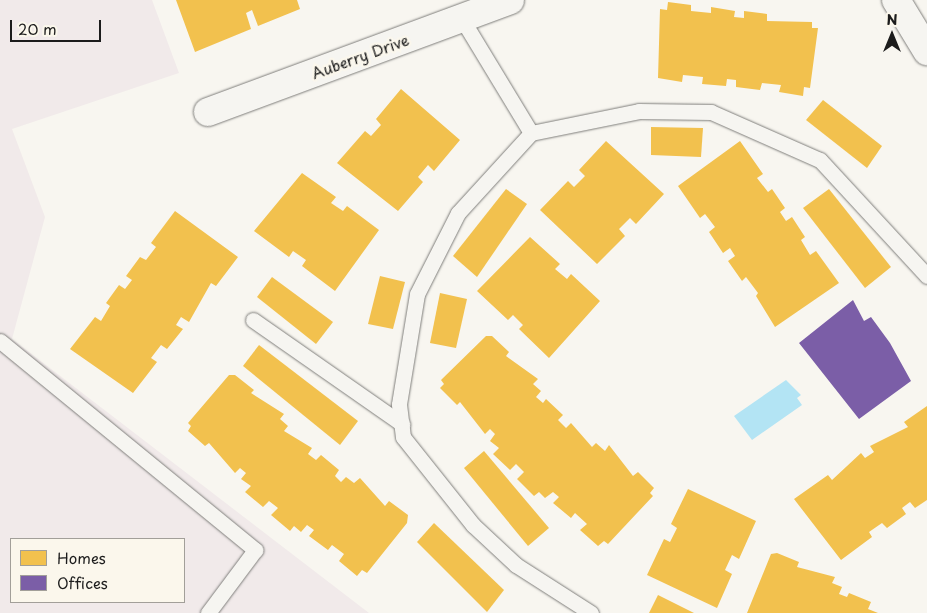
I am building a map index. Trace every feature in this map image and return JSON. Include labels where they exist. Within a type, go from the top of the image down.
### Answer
[{"type":"street","name":"Auberry Drive","points":[[208,112],[472,10],[510,0]]},
{"type":"street","points":[[896,0],[927,51]]},
{"type":"lane","points":[[472,10],[531,133]]},
{"type":"lane","points":[[591,613],[516,565],[473,525],[403,436],[399,404],[417,294],[458,213],[531,133],[639,111],[711,112],[820,160],[927,276]]},
{"type":"lane","points":[[253,320],[402,424]]},
{"type":"lane","points":[[0,341],[255,550],[208,613]]},
{"type":"shaded area","points":[[0,0],[152,0],[179,73],[12,129],[45,217],[12,339],[369,613],[0,613]]},
{"type":"water","points":[[786,380],[801,395],[797,398],[802,405],[752,440],[734,416]]},
{"type":"building: Homes","points":[[176,0],[297,0],[300,9],[258,26],[252,10],[246,13],[251,29],[195,52]]},
{"type":"building: Homes","points":[[668,2],[691,5],[691,11],[711,13],[711,7],[735,11],[734,17],[744,18],[744,11],[767,14],[767,21],[812,22],[812,28],[818,28],[810,88],[804,87],[803,96],[779,92],[781,85],[762,83],[760,90],[736,87],[736,80],[727,79],[726,86],[702,84],[703,77],[683,75],[682,82],[658,78],[660,9],[667,10]]},
{"type":"building: Homes","points":[[401,89],[460,140],[434,171],[428,165],[418,177],[423,182],[398,211],[337,163],[365,131],[371,136],[381,125],[376,119]]},
{"type":"building: Homes","points":[[823,100],[882,146],[867,168],[806,120]]},
{"type":"building: Homes","points":[[651,127],[703,128],[701,157],[651,155]]},
{"type":"building: Homes","points":[[606,141],[664,194],[636,224],[630,218],[619,229],[625,236],[597,264],[540,210],[568,181],[574,187],[585,176],[579,170]]},
{"type":"building: Homes","points":[[740,141],[763,174],[757,178],[768,192],[772,189],[785,208],[780,212],[786,221],[792,217],[805,237],[801,240],[810,255],[816,251],[839,283],[775,327],[756,296],[758,293],[746,277],[742,281],[728,261],[735,256],[730,248],[723,253],[709,232],[715,227],[705,214],[700,218],[678,186]]},
{"type":"building: Homes","points":[[302,173],[336,197],[331,203],[343,211],[347,206],[379,230],[335,291],[302,266],[306,260],[293,251],[289,257],[254,231]]},
{"type":"building: Homes","points":[[506,189],[527,204],[477,277],[453,256]]},
{"type":"building: Homes","points":[[829,189],[891,267],[865,288],[803,208]]},
{"type":"building: Homes","points":[[175,211],[238,257],[216,286],[211,283],[189,322],[181,317],[176,325],[183,329],[167,349],[161,345],[151,358],[157,362],[133,393],[70,349],[95,317],[101,321],[110,306],[106,303],[119,285],[125,289],[132,280],[126,276],[140,257],[146,260],[156,247],[151,243]]},
{"type":"building: Homes","points":[[530,237],[560,264],[555,269],[567,279],[571,274],[600,301],[549,358],[519,329],[523,325],[513,315],[508,320],[477,291]]},
{"type":"building: Homes","points":[[380,276],[405,282],[393,329],[368,324]]},
{"type":"building: Homes","points":[[272,277],[333,322],[316,344],[257,297]]},
{"type":"building: Homes","points":[[440,293],[467,299],[456,348],[430,343]]},
{"type":"building: Homes","points":[[486,336],[492,336],[509,352],[506,356],[538,379],[533,384],[541,391],[536,397],[543,403],[546,399],[563,415],[558,420],[566,428],[571,423],[592,447],[596,443],[605,451],[609,445],[633,476],[638,472],[654,488],[650,493],[653,496],[608,544],[604,541],[598,546],[580,530],[587,524],[575,513],[571,518],[553,503],[559,497],[553,492],[545,498],[539,492],[534,496],[517,479],[524,472],[516,464],[510,470],[493,454],[499,448],[490,441],[495,434],[490,429],[485,434],[460,402],[457,405],[440,388],[444,384],[441,380]]},
{"type":"building: Homes","points":[[259,345],[358,421],[340,445],[243,366]]},
{"type":"building: Homes","points":[[229,375],[235,375],[254,390],[251,393],[284,414],[280,419],[288,426],[284,431],[312,448],[308,454],[316,460],[321,455],[339,470],[335,476],[341,482],[346,477],[354,483],[360,478],[385,506],[389,501],[408,515],[407,523],[367,573],[362,570],[357,576],[339,561],[344,554],[332,545],[328,550],[309,536],[314,530],[307,525],[301,532],[294,526],[290,531],[271,515],[278,508],[269,501],[263,507],[245,492],[251,486],[241,479],[246,473],[240,468],[235,473],[209,443],[205,446],[188,431],[191,426],[188,423]]},
{"type":"building: Homes","points":[[927,406],[927,500],[915,508],[910,502],[902,508],[906,514],[887,528],[882,523],[869,532],[872,537],[841,560],[794,499],[828,475],[832,480],[861,453],[865,458],[874,452],[870,446],[908,427],[904,422]]},
{"type":"building: Homes","points":[[484,451],[549,528],[528,546],[464,468]]},
{"type":"building: Homes","points":[[688,489],[756,521],[739,559],[732,555],[725,570],[732,574],[717,608],[647,575],[664,539],[670,542],[677,528],[671,524]]},
{"type":"building: Homes","points":[[434,523],[504,590],[487,612],[417,542]]},
{"type":"building: Homes","points":[[777,553],[799,562],[797,567],[835,577],[832,583],[842,587],[839,594],[847,597],[849,593],[871,602],[868,609],[878,613],[747,613],[771,554]]},
{"type":"building: Homes","points":[[658,595],[694,613],[649,613]]},
{"type":"building: Offices","points":[[853,300],[864,321],[871,317],[890,343],[911,381],[859,419],[799,343]]}]
